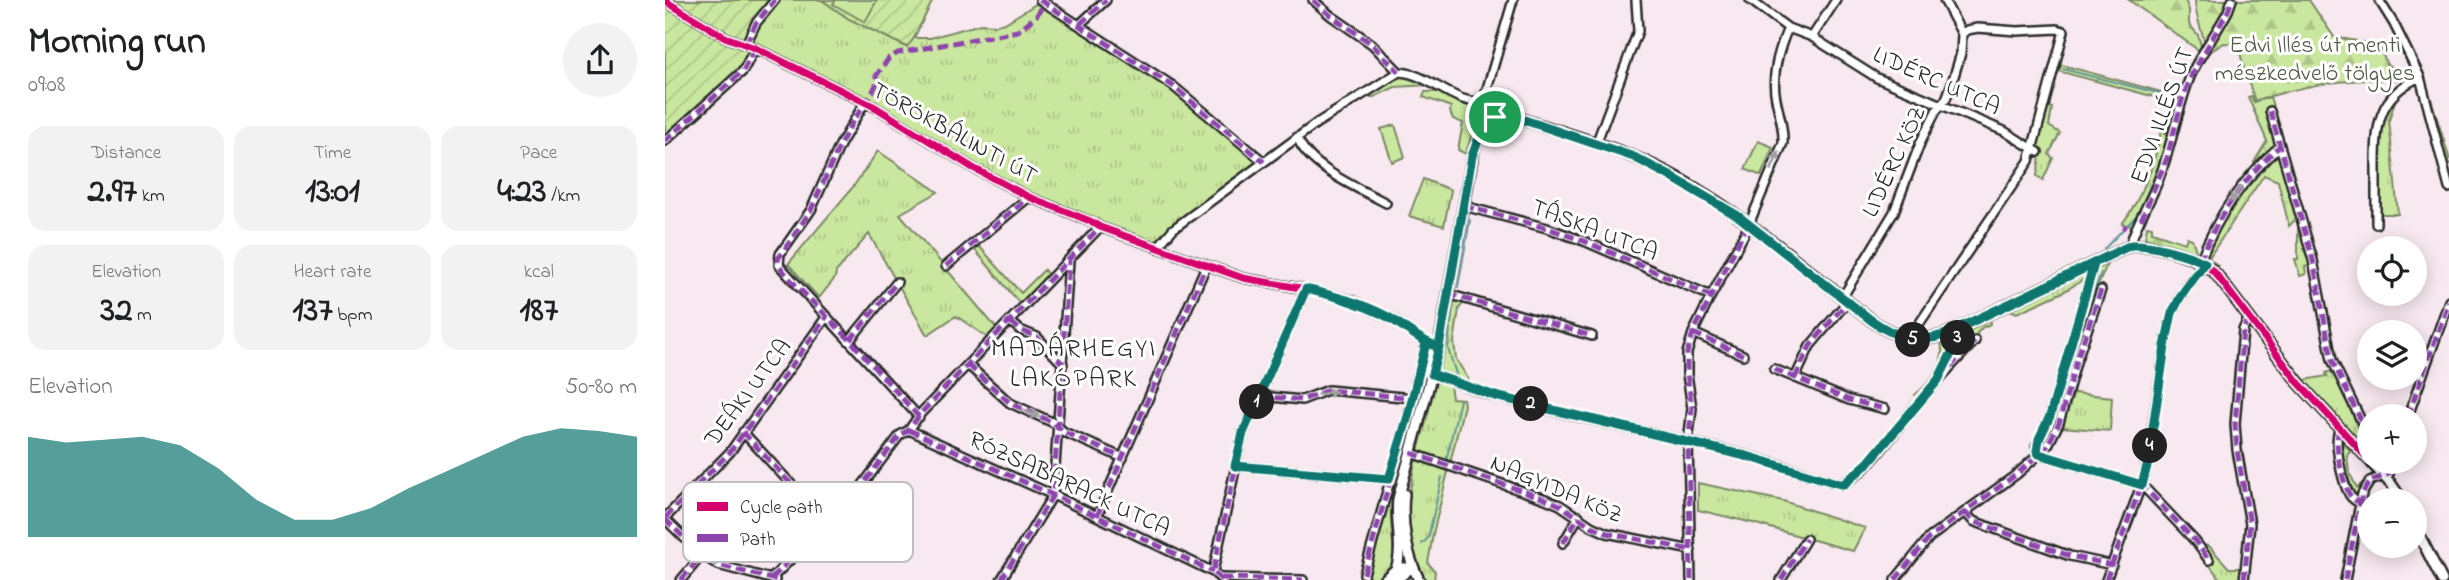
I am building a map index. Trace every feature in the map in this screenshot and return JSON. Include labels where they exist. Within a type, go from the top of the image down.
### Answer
[{"type":"street","points":[[746,44],[756,23],[775,0]]},
{"type":"street","points":[[1041,0],[1173,86],[1264,162]]},
{"type":"street","points":[[1080,24],[1106,0]]},
{"type":"street","points":[[1313,0],[1372,44],[1399,72],[1415,74],[1472,102],[1487,101]]},
{"type":"street","points":[[1495,117],[1487,101],[1486,92],[1513,0]]},
{"type":"street","points":[[1596,144],[1638,31],[1636,0]]},
{"type":"street","name":"LIDÉRC UTCA","points":[[1750,0],[1788,28],[1812,37],[1877,78],[2004,131],[2036,150]]},
{"type":"street","points":[[1812,37],[1836,0]]},
{"type":"street","points":[[1913,340],[1914,331],[2036,150],[2064,32],[2057,29],[2017,31],[1977,28],[1962,34],[1944,0]]},
{"type":"street","name":"EDVI ILLÉS ÚT","points":[[2131,245],[2131,237],[2167,158],[2192,74],[2204,49],[2222,23],[2232,0]]},
{"type":"street","points":[[2379,0],[2420,77],[2449,188]]},
{"type":"street","name":"TÖRÖKBÁLINTI ÚT","points":[[665,1],[725,37],[755,48],[865,102],[973,169],[1029,197],[1090,221],[1100,228],[1243,278],[1306,289],[1366,306],[1396,321],[1426,343],[1439,347]]},
{"type":"street","points":[[1691,580],[1688,443],[1692,408],[1686,363],[1693,333],[1748,224],[1783,143],[1775,80],[1781,44],[1788,28]]},
{"type":"street","name":"LIDÉRC KÖZ","points":[[1795,378],[1811,346],[1844,300],[1894,212],[1921,141],[1941,103],[1946,99],[1958,66],[1963,43],[1962,34]]},
{"type":"street","points":[[665,141],[743,71],[755,48]]},
{"type":"street","points":[[1157,248],[1173,229],[1297,137],[1399,72]]},
{"type":"street","points":[[2377,224],[2378,120],[2397,90],[2420,77]]},
{"type":"street","points":[[865,102],[840,145],[811,210],[780,254],[779,264],[787,276],[850,340],[919,417]]},
{"type":"street","points":[[2270,111],[2314,264],[2332,360],[2357,412]]},
{"type":"street","points":[[1384,580],[1396,569],[1399,556],[1398,499],[1439,347],[1475,145],[1495,117],[1502,115],[1596,144],[1652,166],[1748,224],[1881,328],[1913,340],[1934,338],[1956,329],[2131,245],[2144,245],[2202,262],[2217,274],[2298,382],[2357,447]]},
{"type":"street","points":[[1297,137],[1318,164],[1386,203]]},
{"type":"street","points":[[2106,580],[2148,462],[2172,313],[2202,262],[2204,251],[2217,225],[2244,184],[2280,146]]},
{"type":"street","points":[[946,267],[1029,197]]},
{"type":"street","name":"TÁSKA UTCA","points":[[1464,206],[1576,238],[1711,296]]},
{"type":"street","points":[[866,482],[900,435],[909,430],[1100,228]]},
{"type":"street","points":[[1011,580],[1002,578],[1053,495],[1069,261]]},
{"type":"street","points":[[2039,454],[2036,447],[2050,416],[2094,264]]},
{"type":"street","points":[[1097,516],[1206,266]]},
{"type":"street","points":[[850,340],[897,282]]},
{"type":"street","points":[[1213,572],[1243,433],[1306,289]]},
{"type":"street","points":[[1895,580],[1929,538],[2017,474],[2047,447],[2059,423],[2077,359],[2101,290]]},
{"type":"street","points":[[1448,294],[1592,337]]},
{"type":"street","points":[[2413,404],[2449,301]]},
{"type":"street","name":"DEÁKI UTCA","points":[[701,482],[730,452],[827,316]]},
{"type":"street","points":[[2245,580],[2250,524],[2235,424],[2243,330],[2249,317]]},
{"type":"street","points":[[1011,322],[1020,330],[1037,337],[1063,364]]},
{"type":"street","points":[[1942,375],[1959,336],[1956,329]]},
{"type":"street","points":[[1693,333],[1743,355]]},
{"type":"street","points":[[1432,374],[1495,396],[1750,457],[1840,484],[1853,478],[1868,463],[1942,375],[1975,341]]},
{"type":"street","points":[[1364,574],[1426,343]]},
{"type":"street","points":[[2066,356],[2077,359]]},
{"type":"street","points":[[968,365],[1010,403],[1064,432],[1123,458]]},
{"type":"street","points":[[1774,369],[1849,401],[1885,408]]},
{"type":"street","points":[[1261,393],[1271,397],[1302,400],[1328,390],[1413,398]]},
{"type":"street","points":[[2340,429],[2336,437],[2342,474],[2349,493],[2357,500]]},
{"type":"street","name":"RÓZSABARACK UTCA","points":[[909,430],[1053,495],[1213,572],[1222,579]]},
{"type":"street","points":[[743,432],[790,482]]},
{"type":"street","name":"NAGYIDA KÖZ","points":[[1411,453],[1560,505],[1591,526],[1607,533],[1691,550]]},
{"type":"street","points":[[2039,454],[2142,485],[2195,541],[2209,560]]},
{"type":"street","points":[[1235,466],[1389,479]]},
{"type":"street","points":[[2366,488],[2379,474]]},
{"type":"street","points":[[1405,475],[1403,523],[1412,573]]},
{"type":"street","name":"DEÁKI UTCA","points":[[665,519],[683,500]]},
{"type":"street","points":[[1965,512],[1973,521],[2070,556],[2112,565]]},
{"type":"street","points":[[1563,543],[1579,516]]},
{"type":"street","points":[[665,519],[683,537]]},
{"type":"street","points":[[2345,580],[2357,523]]},
{"type":"street","points":[[1397,529],[1412,573]]},
{"type":"street","points":[[1781,580],[1806,539]]},
{"type":"street","points":[[2427,551],[2442,580]]},
{"type":"street","points":[[681,580],[696,562]]},
{"type":"street","points":[[713,562],[759,577],[774,579],[790,562]]},
{"type":"street","points":[[1396,569],[1412,573]]},
{"type":"street","points":[[1396,580],[1412,573]]},
{"type":"street","points":[[1222,579],[1303,580]]},
{"type":"green space","points":[[665,0],[775,0],[746,44],[755,48],[750,61],[665,141]]},
{"type":"green space","points":[[775,0],[822,0],[849,19],[906,47],[914,38],[930,38],[981,24],[1005,23],[1041,1],[1144,65],[1264,162],[1173,229],[1157,248],[1029,197],[875,107],[746,44]]},
{"type":"green space","points":[[822,0],[933,0],[907,47],[849,19]]},
{"type":"green space","points":[[836,0],[877,0],[865,22],[833,4]]},
{"type":"green space","name":"Edvi Illés út menti mészkedvelő tölgyes","points":[[2129,0],[2185,0],[2189,10],[2189,24],[2198,35],[2202,49],[2205,45],[2195,0],[2309,0],[2334,37],[2379,45],[2387,65],[2406,73],[2401,80],[2327,83],[2255,101],[2238,44],[2224,43],[2205,55]]},
{"type":"green space","points":[[2062,65],[2177,96],[2174,102],[2058,71]]},
{"type":"green space","points":[[1400,75],[1409,75],[1427,85],[1395,87],[1374,97],[1366,97],[1370,92]]},
{"type":"green space","points":[[1425,92],[1442,92],[1484,110],[1485,118],[1471,137],[1466,154],[1458,150],[1463,123],[1453,119],[1451,107],[1423,97]]},
{"type":"green space","points":[[2251,96],[2254,102],[2270,97],[2284,142],[2257,165],[2254,162],[2267,141],[2248,97]]},
{"type":"green space","points":[[2396,98],[2389,120],[2398,214],[2379,214],[2379,135],[2382,119],[2388,106]]},
{"type":"green space","points":[[2432,102],[2449,157],[2449,181],[2430,104]]},
{"type":"green space","points":[[2047,106],[2052,108],[2049,126],[2060,133],[2049,154],[2053,158],[2043,180],[2037,176],[2039,157],[2035,147]]},
{"type":"green space","points":[[1395,125],[1405,157],[1392,162],[1381,129]]},
{"type":"green space","points":[[2168,127],[2171,128],[2164,154],[2145,202],[2133,226],[2122,224],[2147,180],[2161,131],[2166,133]]},
{"type":"green space","points":[[1758,141],[1773,147],[1761,176],[1745,169]]},
{"type":"green space","points":[[2279,149],[2299,216],[2289,226],[2278,181],[2264,175],[2210,256],[2218,266],[2216,268],[2206,259],[2217,228],[2235,200]]},
{"type":"green space","points":[[878,151],[938,192],[900,214],[997,329],[988,338],[956,316],[927,335],[869,234],[836,272],[835,278],[819,298],[788,264],[853,187]]},
{"type":"green space","points":[[1423,179],[1451,190],[1444,226],[1409,216]]},
{"type":"green space","points":[[2301,219],[2311,265],[2305,267],[2306,274],[2300,276],[2295,259],[2298,259],[2298,225]]},
{"type":"green space","points":[[2147,226],[2152,227],[2152,232],[2185,243],[2187,237],[2192,239],[2195,253],[2145,238]]},
{"type":"green space","points":[[979,246],[1021,293],[1044,270],[1049,276],[1021,305],[975,250]]},
{"type":"green space","points":[[2107,264],[2086,316],[2075,353],[2071,352],[2095,270]]},
{"type":"green space","points":[[2086,274],[2089,276],[2063,292],[2017,313],[2010,310]]},
{"type":"green space","points":[[1457,300],[1465,301],[1459,309],[1454,342],[1456,359],[1472,385],[1440,372],[1450,307]]},
{"type":"green space","points":[[1990,320],[1991,323],[1977,333],[1978,336],[1949,365],[1962,334]]},
{"type":"green space","points":[[1956,337],[1941,371],[1929,388],[1917,397],[1915,395],[1932,378],[1939,366],[1941,342]]},
{"type":"green space","points":[[2278,346],[2305,380],[2327,376],[2326,373],[2332,371],[2357,424],[2357,442],[2317,400]]},
{"type":"green space","points":[[1428,349],[1432,354],[1391,508],[1394,555],[1392,567],[1380,580],[1359,580],[1366,576]]},
{"type":"green space","points":[[1443,381],[1450,386],[1452,398],[1463,399],[1464,405],[1428,563],[1435,571],[1434,580],[1426,580],[1415,554],[1410,530],[1411,481],[1435,383]]},
{"type":"green space","points":[[2074,393],[2112,397],[2110,431],[2062,427]]},
{"type":"green space","points":[[2338,437],[2351,451],[2347,455],[2349,472],[2357,488],[2357,495],[2347,486]]},
{"type":"green space","points":[[2372,474],[2375,475],[2357,488]]},
{"type":"green space","points":[[1698,483],[1783,501],[1865,528],[1853,551],[1698,510]]},
{"type":"green space","points":[[2201,545],[2209,546],[2229,568],[2242,568],[2240,580],[2221,580],[2208,563],[2210,559]]},
{"type":"waterway","points":[[2063,69],[2177,98],[2166,146]]},
{"type":"waterway","points":[[2104,249],[2138,214],[2161,162]]},
{"type":"waterway","points":[[1458,287],[1470,220]]},
{"type":"waterway","points":[[2073,352],[2101,273]]},
{"type":"waterway","points":[[1451,324],[1453,307]]},
{"type":"waterway","points":[[1450,328],[1448,349],[1458,380]]},
{"type":"waterway","points":[[2046,433],[2056,412],[2070,363]]},
{"type":"waterway","points":[[1446,461],[1460,400]]},
{"type":"waterway","points":[[1422,544],[1428,538],[1442,477]]},
{"type":"marked path","points":[[746,44],[756,23],[775,0]]},
{"type":"marked path","points":[[1040,0],[1173,86],[1264,162]]},
{"type":"marked path","points":[[1080,24],[1106,0]]},
{"type":"marked path","points":[[1313,0],[1372,44],[1399,72]]},
{"type":"marked path","points":[[2141,220],[2167,158],[2182,100],[2192,74],[2232,0]]},
{"type":"marked path","points":[[919,417],[850,340],[787,276],[778,259],[811,210],[840,145],[869,99],[876,85],[876,76],[889,58],[898,53],[1018,31],[1037,15],[1042,7],[1041,1]]},
{"type":"marked path","points":[[665,141],[743,71],[755,48]]},
{"type":"marked path","points":[[2270,111],[2313,260],[2332,360],[2357,412]]},
{"type":"marked path","points":[[2200,261],[2223,213],[2243,184],[2280,146]]},
{"type":"marked path","points":[[946,266],[1029,197]]},
{"type":"marked path","points":[[1464,206],[1547,228],[1584,241],[1711,296]]},
{"type":"marked path","points":[[1691,580],[1688,443],[1692,408],[1687,353],[1693,333],[1748,224]]},
{"type":"marked path","points":[[2123,226],[2127,228]]},
{"type":"marked path","points":[[865,482],[900,435],[909,430],[920,414],[1100,227]]},
{"type":"marked path","points":[[1001,580],[1053,495],[1069,261]]},
{"type":"marked path","points":[[2106,580],[2145,475],[2172,313],[2182,294],[2205,263]]},
{"type":"marked path","points":[[2039,454],[2036,447],[2050,416],[2094,264]]},
{"type":"marked path","points":[[1097,516],[1206,266]]},
{"type":"marked path","points":[[850,340],[897,282]]},
{"type":"marked path","points":[[1222,580],[1213,572],[1243,433],[1306,289]]},
{"type":"marked path","points":[[1895,580],[1929,538],[2017,474],[2047,447],[2059,423],[2077,359],[2101,290]]},
{"type":"marked path","points":[[1448,294],[1592,336]]},
{"type":"marked path","points":[[2412,404],[2449,301]]},
{"type":"marked path","points":[[1795,378],[1810,346],[1847,302]]},
{"type":"marked path","points":[[700,482],[730,452],[827,316]]},
{"type":"marked path","points":[[2244,580],[2250,524],[2235,424],[2243,330],[2249,317]]},
{"type":"marked path","points":[[1011,322],[1020,330],[1037,337],[1063,364]]},
{"type":"marked path","points":[[1946,365],[1956,343],[1956,329]]},
{"type":"marked path","points":[[1693,333],[1743,355]]},
{"type":"marked path","points":[[1432,374],[1498,397],[1748,456],[1840,484],[1870,463],[1912,410],[1975,341]]},
{"type":"marked path","points":[[1364,574],[1426,343]]},
{"type":"marked path","points":[[968,365],[1010,403],[1054,423],[1064,432],[1123,458]]},
{"type":"marked path","points":[[1774,369],[1849,400],[1885,409]]},
{"type":"marked path","points":[[1261,393],[1271,397],[1302,400],[1328,390],[1413,398]]},
{"type":"marked path","points":[[2340,429],[2337,442],[2342,473],[2351,497],[2357,501]]},
{"type":"marked path","points":[[909,430],[1213,572]]},
{"type":"marked path","points":[[743,432],[789,482]]},
{"type":"marked path","points":[[1411,453],[1543,498],[1607,533],[1691,550]]},
{"type":"marked path","points":[[2039,454],[2142,485],[2195,541],[2209,560]]},
{"type":"marked path","points":[[1235,466],[1389,479]]},
{"type":"marked path","points":[[2345,580],[2362,494],[2370,481],[2389,474]]},
{"type":"marked path","points":[[665,518],[683,500]]},
{"type":"marked path","points":[[1965,512],[1973,521],[2070,556],[2112,565]]},
{"type":"marked path","points":[[1563,543],[1579,516]]},
{"type":"marked path","points":[[665,519],[683,537]]},
{"type":"marked path","points":[[1781,580],[1806,539]]},
{"type":"marked path","points":[[681,580],[696,562]]},
{"type":"marked path","points":[[713,562],[776,580]]},
{"type":"marked path","points":[[772,578],[788,562]]},
{"type":"marked path","points":[[1222,578],[1303,580]]},
{"type":"cycle path","points":[[665,1],[725,37],[755,48],[875,107],[973,168],[1029,197],[1100,227],[1243,278],[1351,300],[1396,321],[1426,343],[1439,347]]},
{"type":"cycle path","points":[[1495,117],[1512,116],[1634,157],[1670,175],[1738,217],[1871,320],[1908,338],[1928,339],[1949,333],[2131,245],[2164,249],[2188,257],[2216,274],[2298,382],[2357,447]]},
{"type":"district","name":"MADÁRHEGYI LAKÓPARK","points":[[1074,362]]},
{"type":"route","points":[[1495,117],[1480,135],[1472,156],[1439,347],[1417,338],[1396,321],[1366,306],[1306,289],[1243,433],[1235,466],[1389,479],[1426,343],[1439,347],[1432,374],[1466,388],[1750,457],[1844,484],[1868,463],[1942,375],[1959,336],[1956,329],[2094,264],[2050,416],[2036,447],[2039,454],[2142,485],[2172,313],[2193,277],[2205,263],[2144,245],[2131,245],[2094,264],[2010,304],[1956,329],[1949,333],[1913,340],[1889,332],[1738,216],[1652,166],[1634,157],[1512,116],[1495,117]]}]
